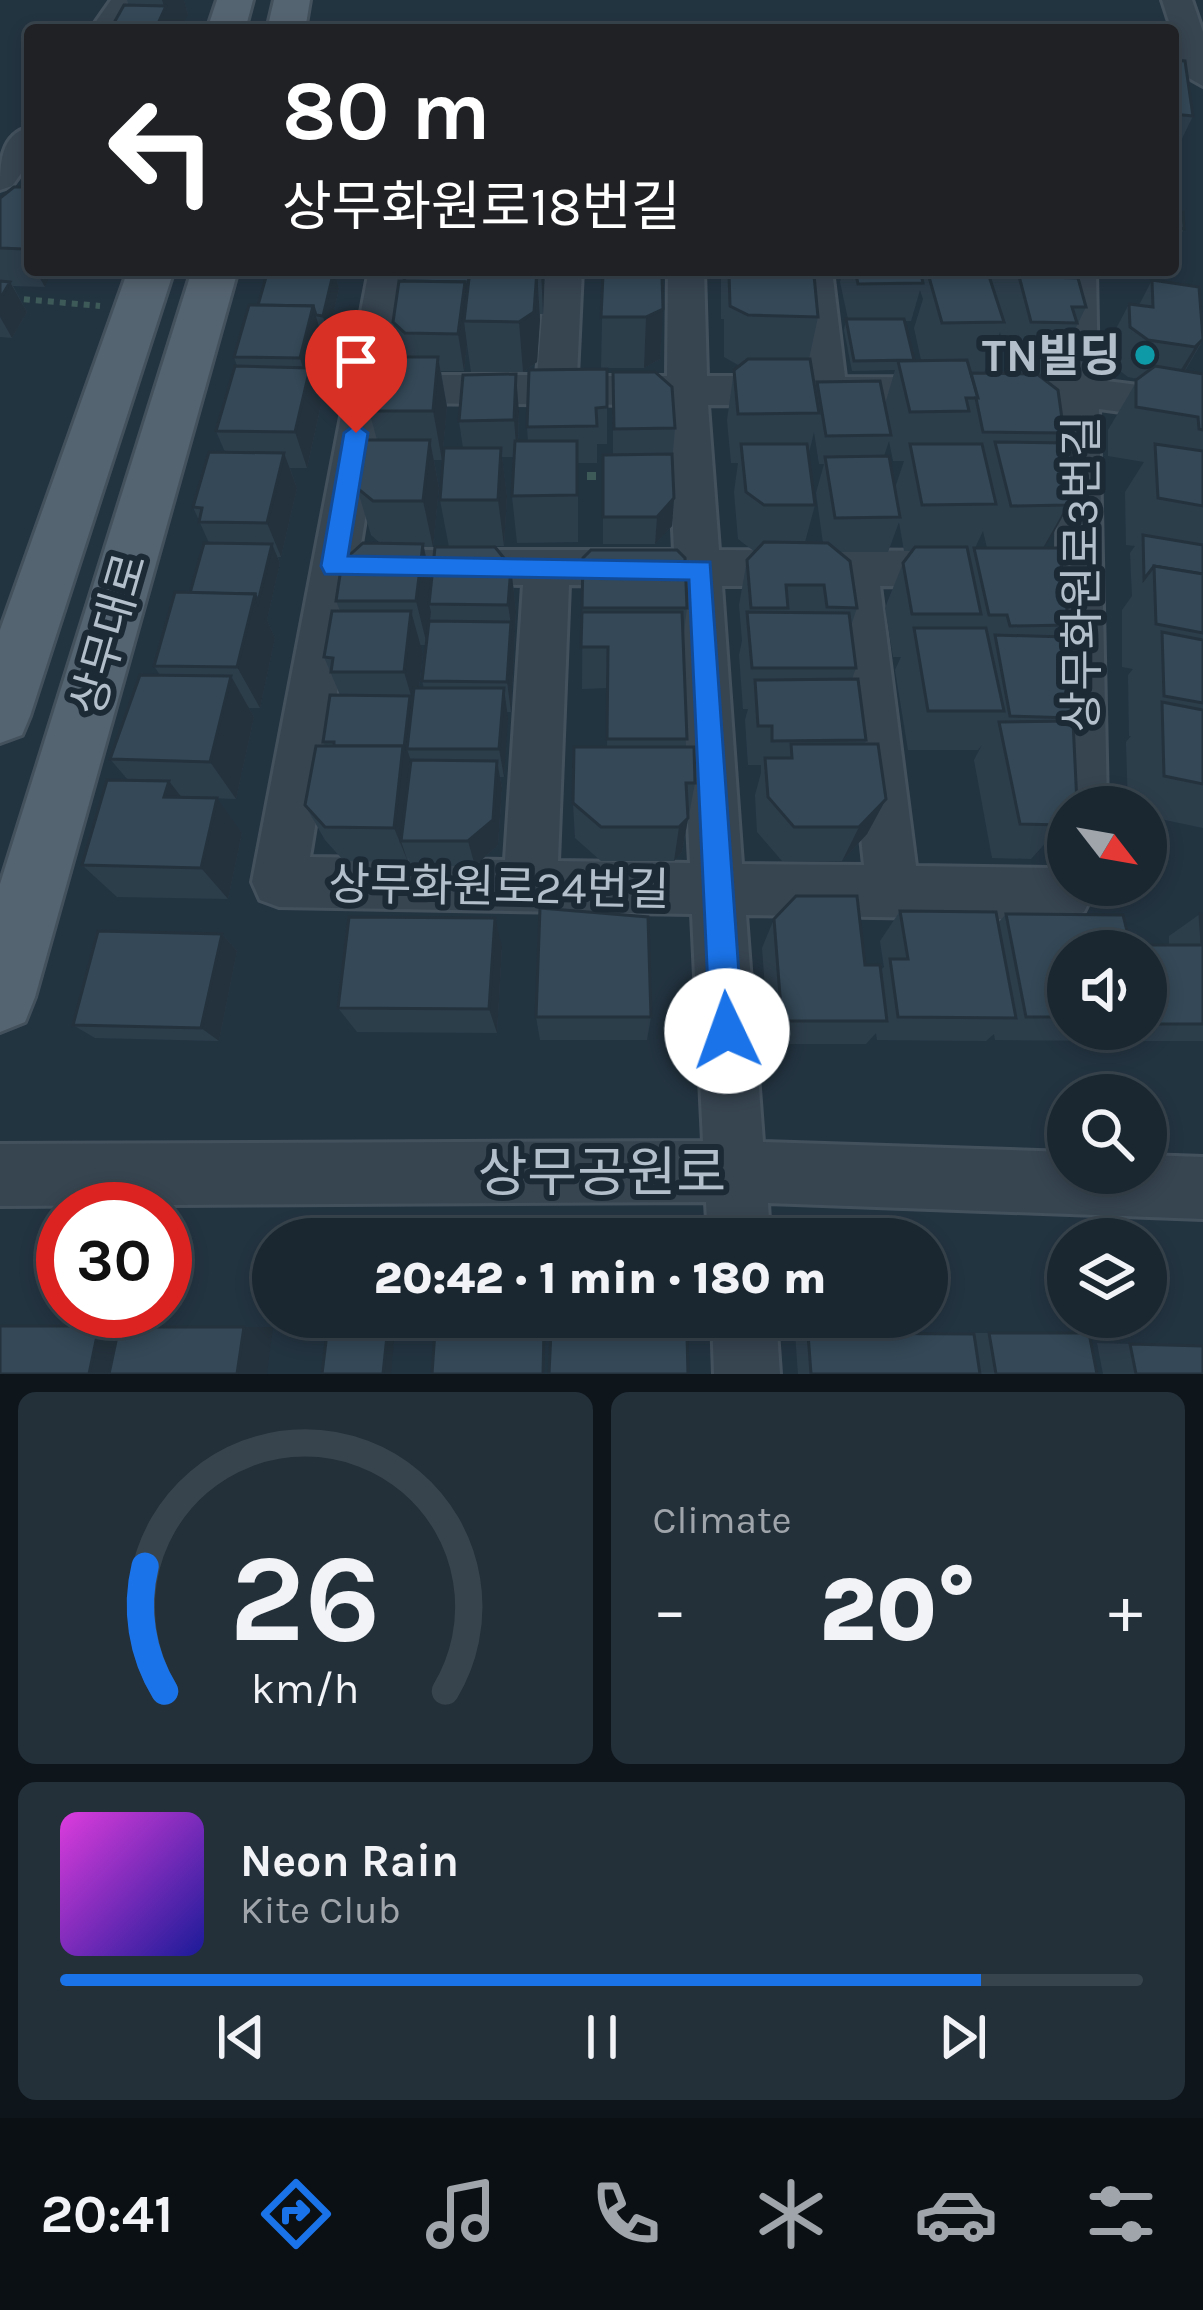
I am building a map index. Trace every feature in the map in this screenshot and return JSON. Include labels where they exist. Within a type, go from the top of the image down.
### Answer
[{"type":"main road","name":"상무대로","points":[[0,997],[213,276]]},
{"type":"main road","name":"상무대로","points":[[0,716],[145,290]]},
{"type":"street","points":[[1177,0],[1203,76]]},
{"type":"street","points":[[0,179],[24,145]]},
{"type":"street","points":[[386,276],[334,566],[1078,569]]},
{"type":"street","points":[[556,391],[564,276]]},
{"type":"street","points":[[686,276],[687,393],[737,1218]]},
{"type":"street","points":[[815,276],[827,393]]},
{"type":"street","name":"상무화원로3번길","points":[[1078,276],[1081,786]]},
{"type":"street","points":[[364,389],[1082,392],[1203,408]]},
{"type":"street","name":"상무화원로24번길","points":[[334,566],[279,882],[719,891],[1047,890]]},
{"type":"street","points":[[530,885],[547,569]]},
{"type":"street","points":[[855,570],[893,891]]},
{"type":"street","name":"상무공원로","points":[[0,1174],[734,1172],[1203,1187]]},
{"type":"street","points":[[745,1338],[747,1374]]},
{"type":"path","points":[[0,297],[145,290]]},
{"type":"building","points":[[124,5],[166,6],[158,24],[113,24]]},
{"type":"building","points":[[1179,60],[1185,61],[1193,116],[1179,115]]},
{"type":"building","points":[[14,187],[24,187],[24,249],[0,248],[0,198]]},
{"type":"building","points":[[266,276],[333,276],[323,316],[316,315],[313,306],[258,305]]},
{"type":"building","points":[[405,276],[469,276],[467,296],[465,282],[404,281]]},
{"type":"building","points":[[469,276],[537,276],[534,312],[519,322],[464,321]]},
{"type":"building","points":[[603,276],[662,276],[663,309],[646,317],[601,317]]},
{"type":"building","points":[[729,276],[814,276],[818,317],[748,315],[730,306]]},
{"type":"building","points":[[856,276],[921,276],[923,283],[858,284]]},
{"type":"building","points":[[989,276],[1004,322],[942,323],[929,277]]},
{"type":"building","points":[[1019,276],[1078,278],[1086,307],[1072,307],[1077,323],[1031,322]]},
{"type":"building","points":[[1152,280],[1199,287],[1203,339],[1195,347],[1148,340],[1130,327],[1129,304],[1153,307]]},
{"type":"building","points":[[399,281],[465,282],[458,334],[405,333],[393,322]]},
{"type":"building","points":[[249,305],[313,306],[300,358],[234,357]]},
{"type":"building","points":[[846,319],[904,319],[914,360],[854,361]]},
{"type":"building","points":[[392,357],[438,357],[433,411],[369,411],[375,368]]},
{"type":"building","points":[[748,359],[810,359],[819,413],[738,414],[734,370]]},
{"type":"building","points":[[967,360],[978,398],[966,398],[969,411],[910,412],[898,361]]},
{"type":"building","points":[[235,366],[310,368],[295,432],[216,431]]},
{"type":"building","points":[[1155,366],[1203,374],[1203,430],[1198,417],[1136,407],[1136,380]]},
{"type":"building","points":[[607,369],[607,407],[596,408],[597,426],[527,427],[529,370]]},
{"type":"building","points":[[613,372],[655,372],[672,387],[675,428],[614,429]]},
{"type":"building","points":[[971,373],[1037,374],[1058,390],[1064,433],[983,432]]},
{"type":"building","points":[[516,374],[514,420],[459,421],[463,375]]},
{"type":"building","points":[[880,381],[891,435],[826,436],[817,382]]},
{"type":"building","points":[[365,440],[430,440],[423,501],[373,501],[357,488]]},
{"type":"building","points":[[515,441],[577,441],[577,495],[512,496]]},
{"type":"building","points":[[995,442],[1068,443],[1079,487],[1067,505],[1011,506]]},
{"type":"building","points":[[741,444],[807,444],[815,505],[764,505],[746,492]]},
{"type":"building","points":[[910,444],[982,444],[996,504],[922,505]]},
{"type":"building","points":[[1155,444],[1203,451],[1203,506],[1158,498]]},
{"type":"building","points":[[444,448],[501,448],[498,500],[440,500]]},
{"type":"building","points":[[209,452],[284,453],[267,523],[199,522],[202,508],[193,507]]},
{"type":"building","points":[[672,454],[674,498],[657,517],[603,517],[603,455]]},
{"type":"building","points":[[889,456],[900,517],[835,518],[825,457]]},
{"type":"building","points":[[1143,535],[1203,545],[1203,574],[1154,566],[1144,579]]},
{"type":"building","points":[[764,542],[828,543],[850,561],[857,608],[827,607],[824,585],[786,585],[788,608],[751,608],[747,560]]},
{"type":"building","points":[[204,543],[272,544],[258,602],[255,594],[190,593]]},
{"type":"building","points":[[363,543],[423,544],[416,601],[336,601],[342,562]]},
{"type":"building","points":[[435,547],[495,547],[511,567],[508,605],[429,604]]},
{"type":"building","points":[[915,547],[967,547],[981,614],[912,614],[903,563]]},
{"type":"building","points":[[974,548],[1059,548],[1069,625],[1010,626],[1007,615],[989,615]]},
{"type":"building","points":[[591,550],[677,550],[685,558],[687,608],[582,608],[583,558]]},
{"type":"building","points":[[1154,566],[1203,574],[1203,633],[1156,624]]},
{"type":"building","points":[[175,592],[255,594],[237,667],[154,666]]},
{"type":"building","points":[[332,611],[411,611],[404,672],[331,672],[333,658],[324,657]]},
{"type":"building","points":[[582,612],[682,612],[687,739],[607,739],[608,647],[581,647]]},
{"type":"building","points":[[747,612],[849,613],[856,668],[752,668]]},
{"type":"building","points":[[429,621],[511,622],[507,682],[422,681]]},
{"type":"building","points":[[914,628],[986,628],[1004,711],[928,711]]},
{"type":"building","points":[[1162,632],[1203,640],[1203,703],[1164,696]]},
{"type":"building","points":[[995,635],[1066,637],[1072,718],[1010,716]]},
{"type":"building","points":[[140,675],[231,676],[210,762],[110,759]]},
{"type":"building","points":[[858,679],[866,740],[772,741],[772,726],[758,726],[755,680]]},
{"type":"building","points":[[414,688],[504,688],[499,749],[407,749]]},
{"type":"building","points":[[330,695],[410,696],[404,748],[323,742]]},
{"type":"building","points":[[1162,702],[1203,710],[1203,784],[1164,776]]},
{"type":"building","points":[[1073,721],[1076,786],[1047,786],[1047,825],[1020,824],[999,722]]},
{"type":"building","points":[[791,744],[878,744],[886,799],[859,827],[794,827],[768,797],[765,758],[792,758]]},
{"type":"building","points":[[316,746],[403,746],[394,828],[325,827],[305,805]]},
{"type":"building","points":[[574,747],[694,747],[695,783],[686,783],[688,818],[679,827],[601,827],[573,803]]},
{"type":"building","points":[[411,760],[497,761],[493,820],[468,841],[401,841]]},
{"type":"building","points":[[107,780],[169,781],[164,797],[217,798],[201,868],[82,865]]},
{"type":"building","points":[[796,896],[857,896],[865,965],[880,965],[887,1021],[782,1021],[774,919]]},
{"type":"building","points":[[540,908],[648,917],[651,1017],[536,1017]]},
{"type":"building","points":[[900,911],[996,912],[1016,1018],[898,1017],[890,959],[908,959]]},
{"type":"building","points":[[1006,914],[1123,915],[1127,930],[1047,930],[1047,1017],[1026,1017]]},
{"type":"building","points":[[1200,914],[1203,915],[1203,1024],[1167,1024],[1167,945],[1202,945]]},
{"type":"building","points":[[349,917],[495,918],[489,1009],[338,1008]]},
{"type":"building","points":[[98,931],[222,934],[201,1028],[73,1025]]},
{"type":"building","points":[[0,1326],[36,1326],[36,1338],[96,1338],[89,1374],[0,1374]]},
{"type":"building","points":[[192,1327],[244,1327],[237,1374],[109,1374],[117,1338],[192,1338]]},
{"type":"building","points":[[989,1333],[1090,1338],[1097,1374],[996,1374]]},
{"type":"building","points":[[948,1334],[974,1334],[980,1374],[811,1374],[808,1338],[948,1338]]},
{"type":"building","points":[[326,1338],[387,1338],[383,1374],[322,1374]]},
{"type":"building","points":[[435,1338],[544,1338],[543,1374],[432,1374]]},
{"type":"building","points":[[551,1338],[687,1338],[688,1374],[549,1374]]},
{"type":"building","points":[[1130,1344],[1203,1346],[1203,1374],[1136,1374]]},
{"type":"place","name":"TN빌딩","points":[[1145,355]]},
{"type":"route","points":[[356,433],[334,566],[701,569],[727,1031]]}]
